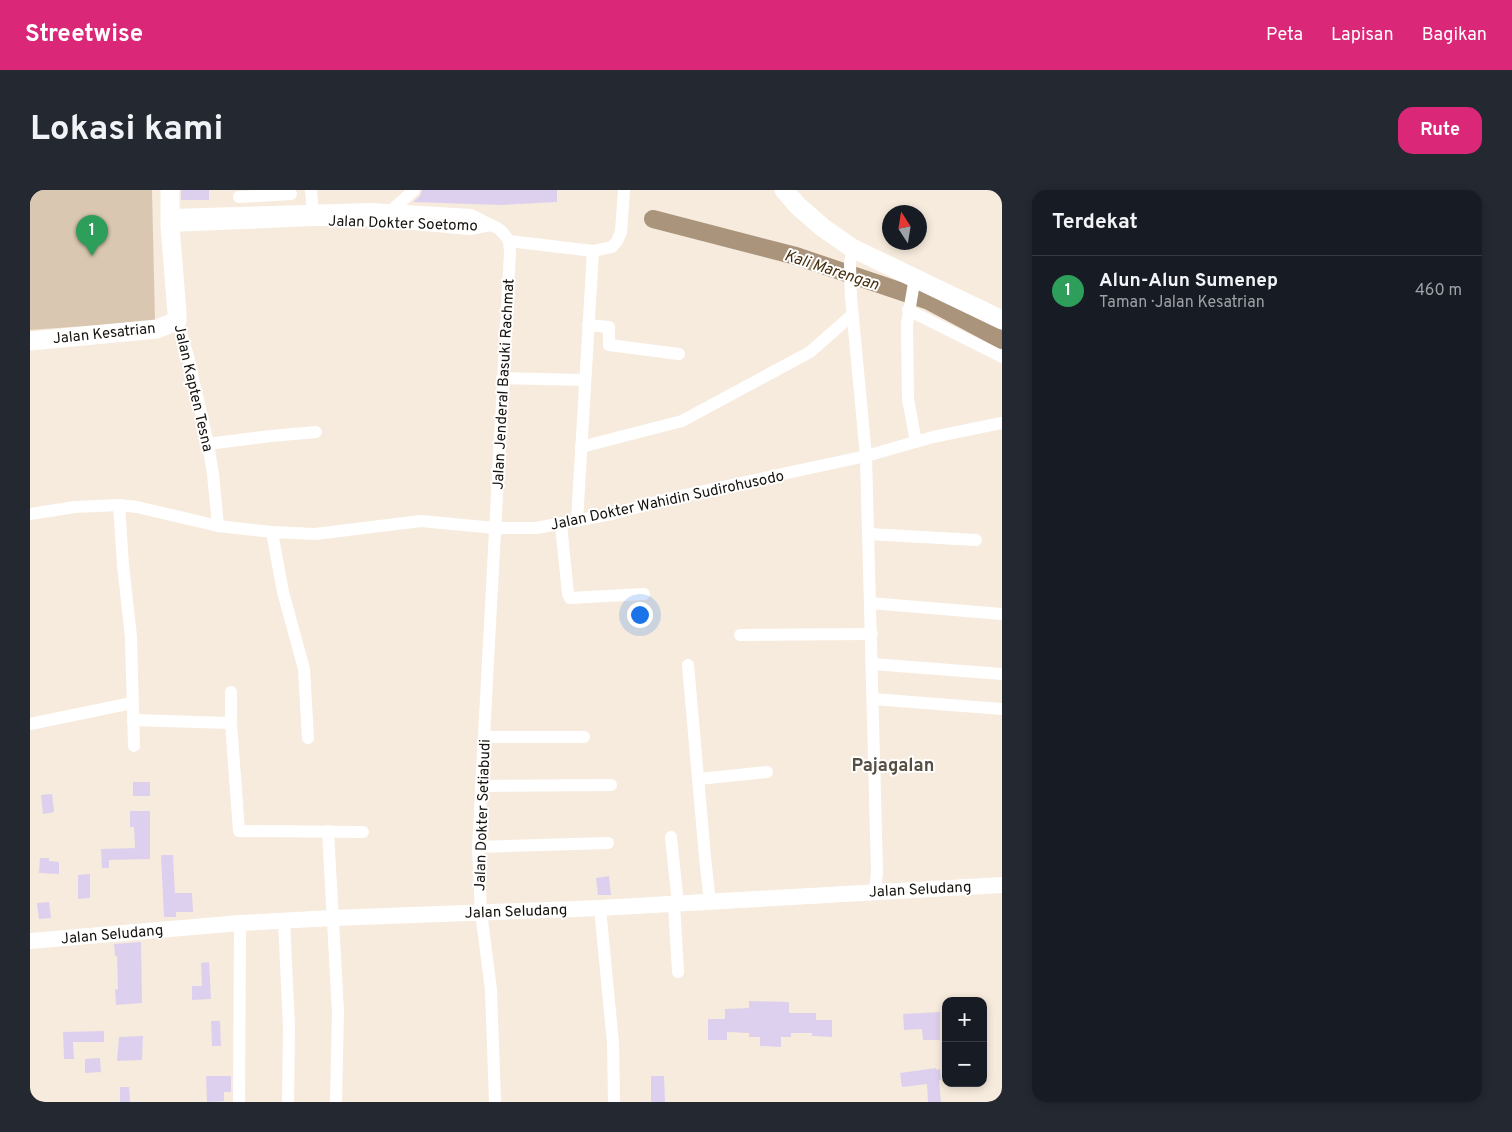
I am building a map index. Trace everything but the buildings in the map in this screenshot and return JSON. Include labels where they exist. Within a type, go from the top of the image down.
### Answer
[{"type":"highway","name":"Jalan Kapten Tesna","points":[[170,190],[170,220],[178,313],[177,321]]},
{"type":"highway","points":[[784,190],[798,206],[851,256],[1002,320]]},
{"type":"highway","name":"Jalan Kesatrian","points":[[30,341],[157,329],[177,321]]},
{"type":"main road","name":"Jalan Seludang","points":[[30,941],[240,923],[710,903],[1002,885]]},
{"type":"street","points":[[311,190],[313,215]]},
{"type":"street","points":[[392,216],[414,190]]},
{"type":"street","points":[[508,241],[593,251],[612,247],[621,232],[624,190]]},
{"type":"street","points":[[240,217],[239,194],[292,194]]},
{"type":"street","name":"Jalan Dokter Soetomo","points":[[170,220],[313,215],[471,215],[504,234],[508,241]]},
{"type":"street","name":"Jalan Jenderal Basuki Rachmat","points":[[495,528],[510,253],[508,241]]},
{"type":"street","points":[[577,521],[593,251]]},
{"type":"street","points":[[851,256],[852,314],[866,456],[873,664],[876,892]]},
{"type":"street","points":[[913,283],[908,310],[908,399],[916,442]]},
{"type":"street","points":[[908,310],[1002,357]]},
{"type":"street","points":[[581,447],[682,421],[810,352],[852,314]]},
{"type":"street","name":"Jalan Kapten Tesna","points":[[177,321],[188,356],[208,444],[218,526]]},
{"type":"street","points":[[588,325],[609,327],[610,346],[680,354]]},
{"type":"street","points":[[502,378],[585,380]]},
{"type":"street","name":"Jalan Dokter Wahidin Sudirohusodo","points":[[30,514],[75,507],[119,505],[218,526],[272,532],[315,534],[421,521],[495,528],[536,528],[561,525],[612,514],[667,499],[866,456],[916,442],[1002,423]]},
{"type":"street","points":[[208,444],[316,432]]},
{"type":"street","points":[[119,505],[122,565],[131,637],[134,746]]},
{"type":"street","points":[[561,525],[570,598],[644,594]]},
{"type":"street","name":"Jalan Dokter Setiabudi","points":[[495,528],[478,848],[481,912],[491,990],[495,1102]]},
{"type":"street","points":[[272,532],[283,592],[304,669],[308,738]]},
{"type":"street","points":[[868,534],[976,540]]},
{"type":"street","points":[[870,603],[1002,614]]},
{"type":"street","points":[[740,635],[872,634]]},
{"type":"street","points":[[873,664],[1002,674]]},
{"type":"street","points":[[688,666],[710,903]]},
{"type":"street","points":[[230,692],[239,831],[363,832]]},
{"type":"street","points":[[872,699],[1002,709]]},
{"type":"street","points":[[30,724],[132,703]]},
{"type":"street","points":[[133,720],[231,722]]},
{"type":"street","points":[[484,737],[584,737]]},
{"type":"street","points":[[699,779],[767,772]]},
{"type":"street","points":[[481,786],[611,785]]},
{"type":"street","points":[[328,832],[338,1012],[336,1102]]},
{"type":"street","points":[[671,837],[676,904],[678,972]]},
{"type":"street","points":[[478,848],[608,843]]},
{"type":"street","points":[[600,908],[613,1042],[614,1102]]},
{"type":"street","points":[[284,921],[289,1027],[288,1102]]},
{"type":"street","points":[[239,1102],[240,923]]},
{"type":"shaded area","points":[[30,190],[152,190],[155,321],[30,330]]},
{"type":"waterway","name":"Kali Marengan","points":[[653,219],[796,256],[929,301],[1002,340]]},
{"type":"place","name":"Alun-Alun Sumenep","points":[[92,256]]},
{"type":"district","name":"Pajagalan","points":[[893,765]]}]
